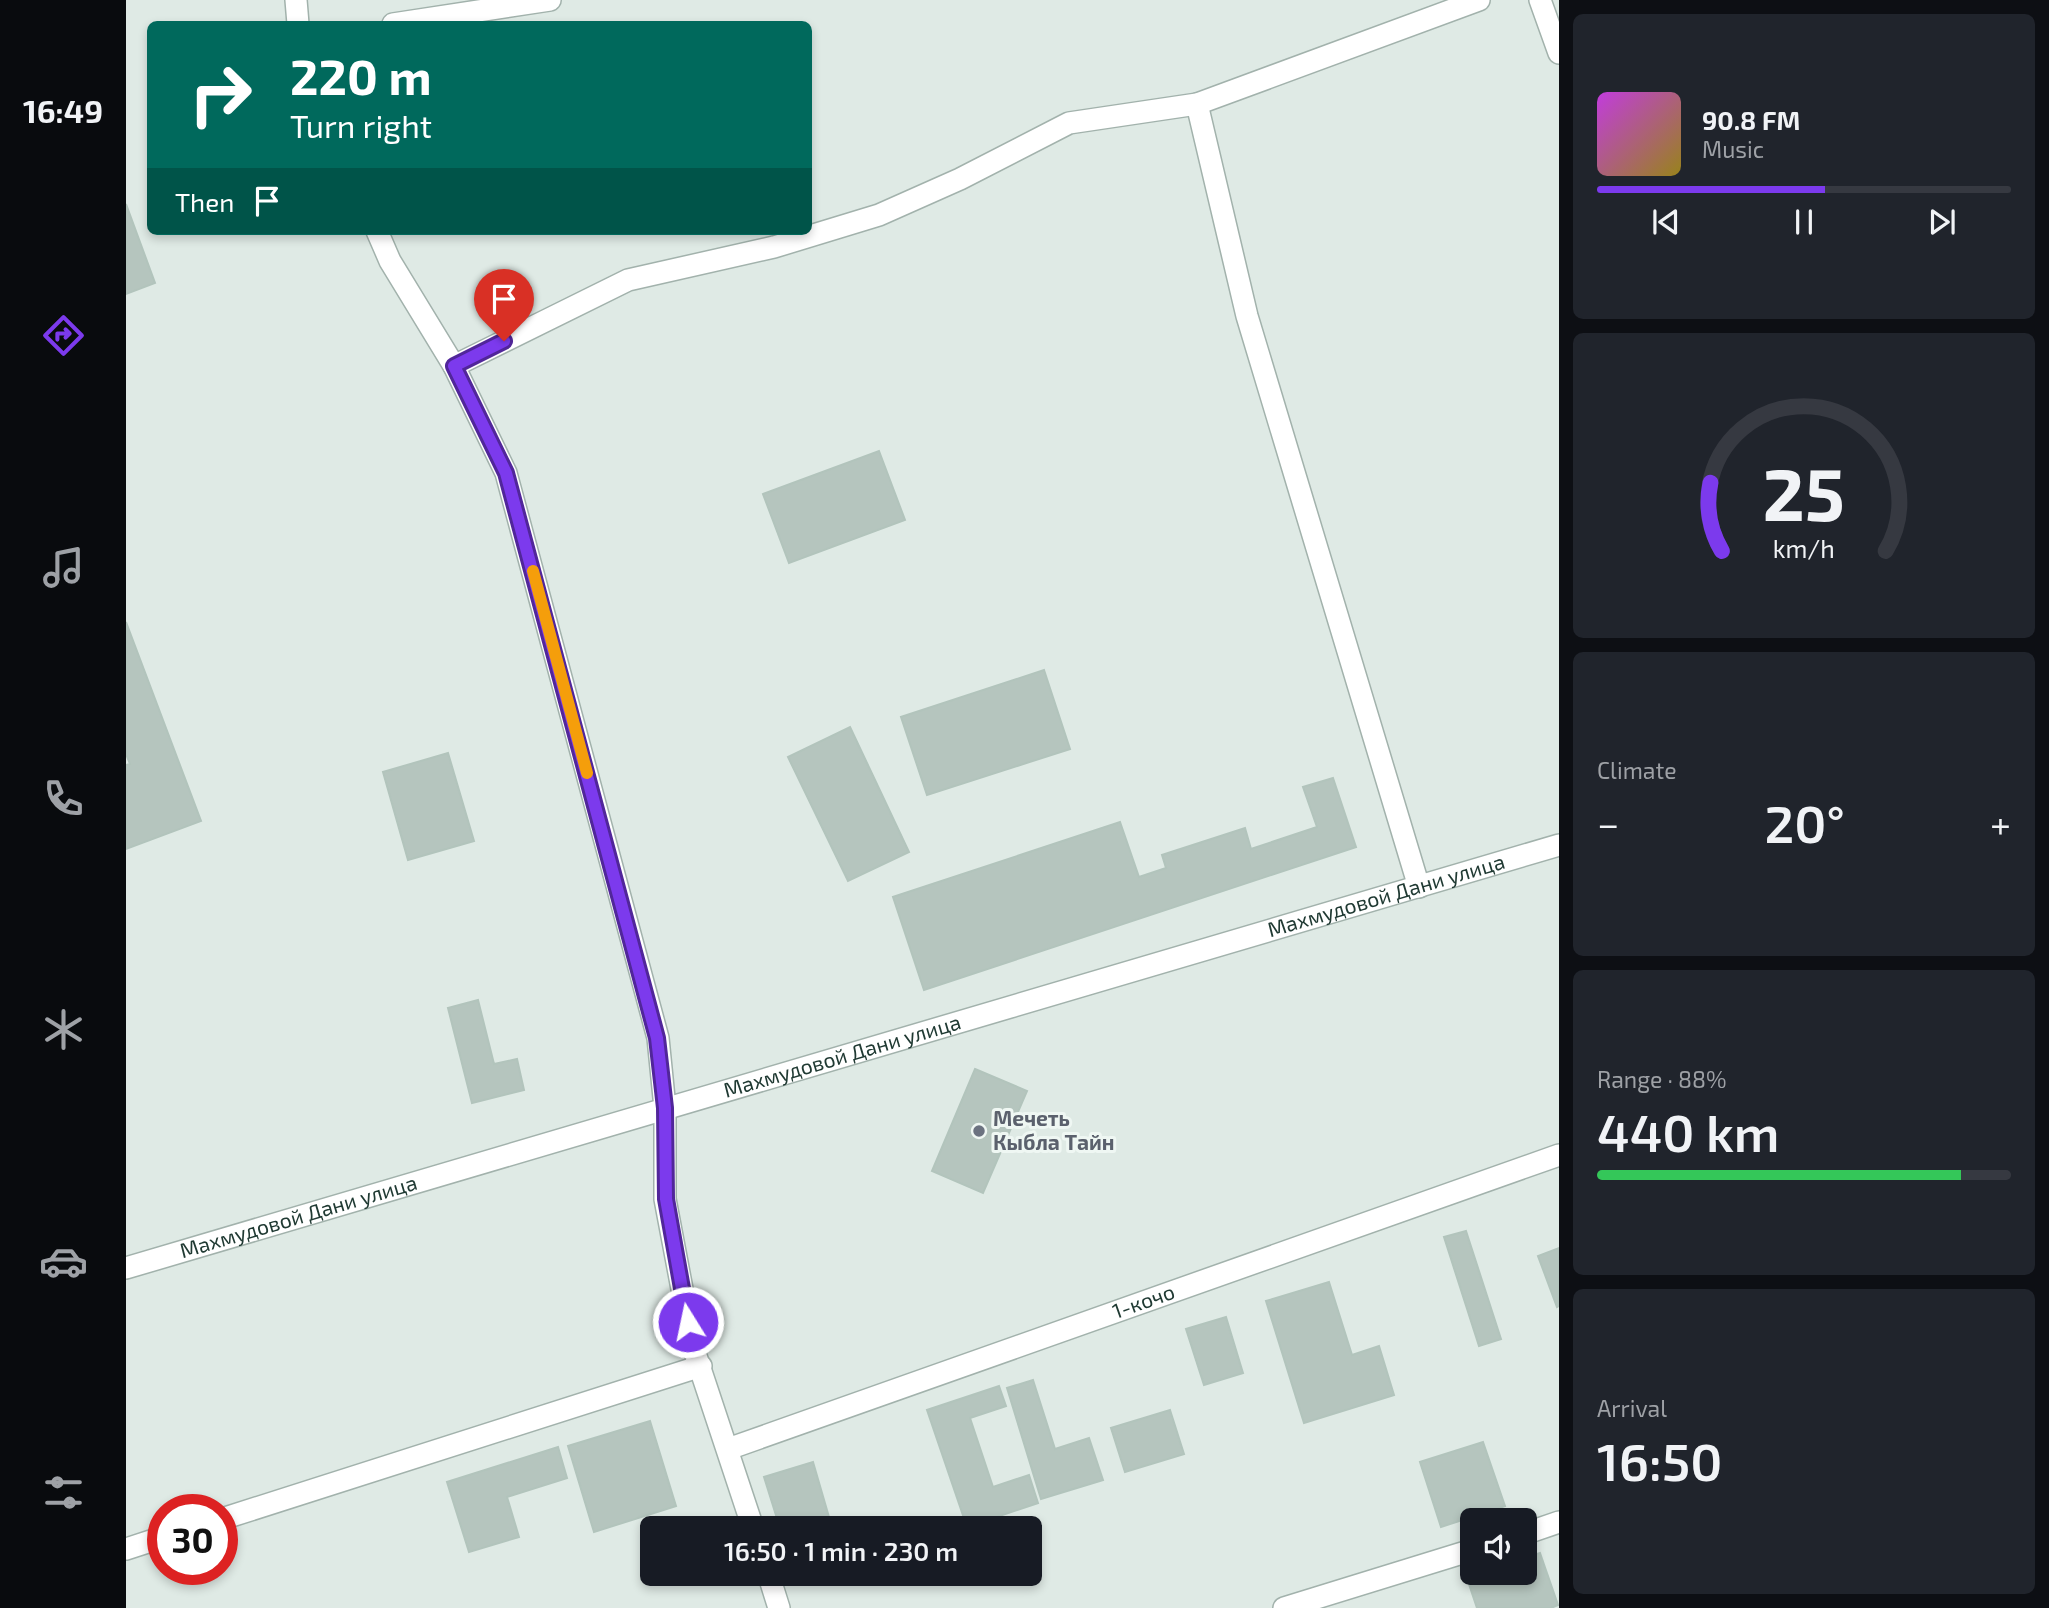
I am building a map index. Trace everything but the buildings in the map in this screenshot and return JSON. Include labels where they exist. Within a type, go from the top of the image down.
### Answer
[{"type":"street","points":[[296,0],[299,21]]},
{"type":"street","points":[[413,21],[550,0]]},
{"type":"street","points":[[454,366],[628,281],[774,247],[879,215],[960,179],[1069,122],[1197,104],[1479,0]]},
{"type":"street","points":[[1540,0],[1559,53]]},
{"type":"street","points":[[1197,104],[1247,316],[1419,887]]},
{"type":"street","points":[[379,235],[390,261],[454,366],[506,473],[657,1038],[665,1108],[666,1199],[693,1347],[749,1516]]},
{"type":"street","name":"Махмудовой Дани улица","points":[[126,1268],[1559,845]]},
{"type":"street","name":"1-кочо","points":[[727,1450],[1559,1155]]},
{"type":"street","points":[[238,1513],[701,1366]]},
{"type":"street","points":[[1537,1530],[1559,1522]]},
{"type":"street","points":[[126,1549],[147,1543]]},
{"type":"street","points":[[1284,1608],[1460,1554]]},
{"type":"street","points":[[772,1586],[779,1608]]},
{"type":"slow traffic","points":[[533,571],[587,773]]},
{"type":"place","name":"Мечеть Кыбла Тайн","points":[[979,1131]]},
{"type":"route","points":[[504,341],[454,366],[506,473],[657,1038],[665,1108],[666,1199],[688,1322]]}]
